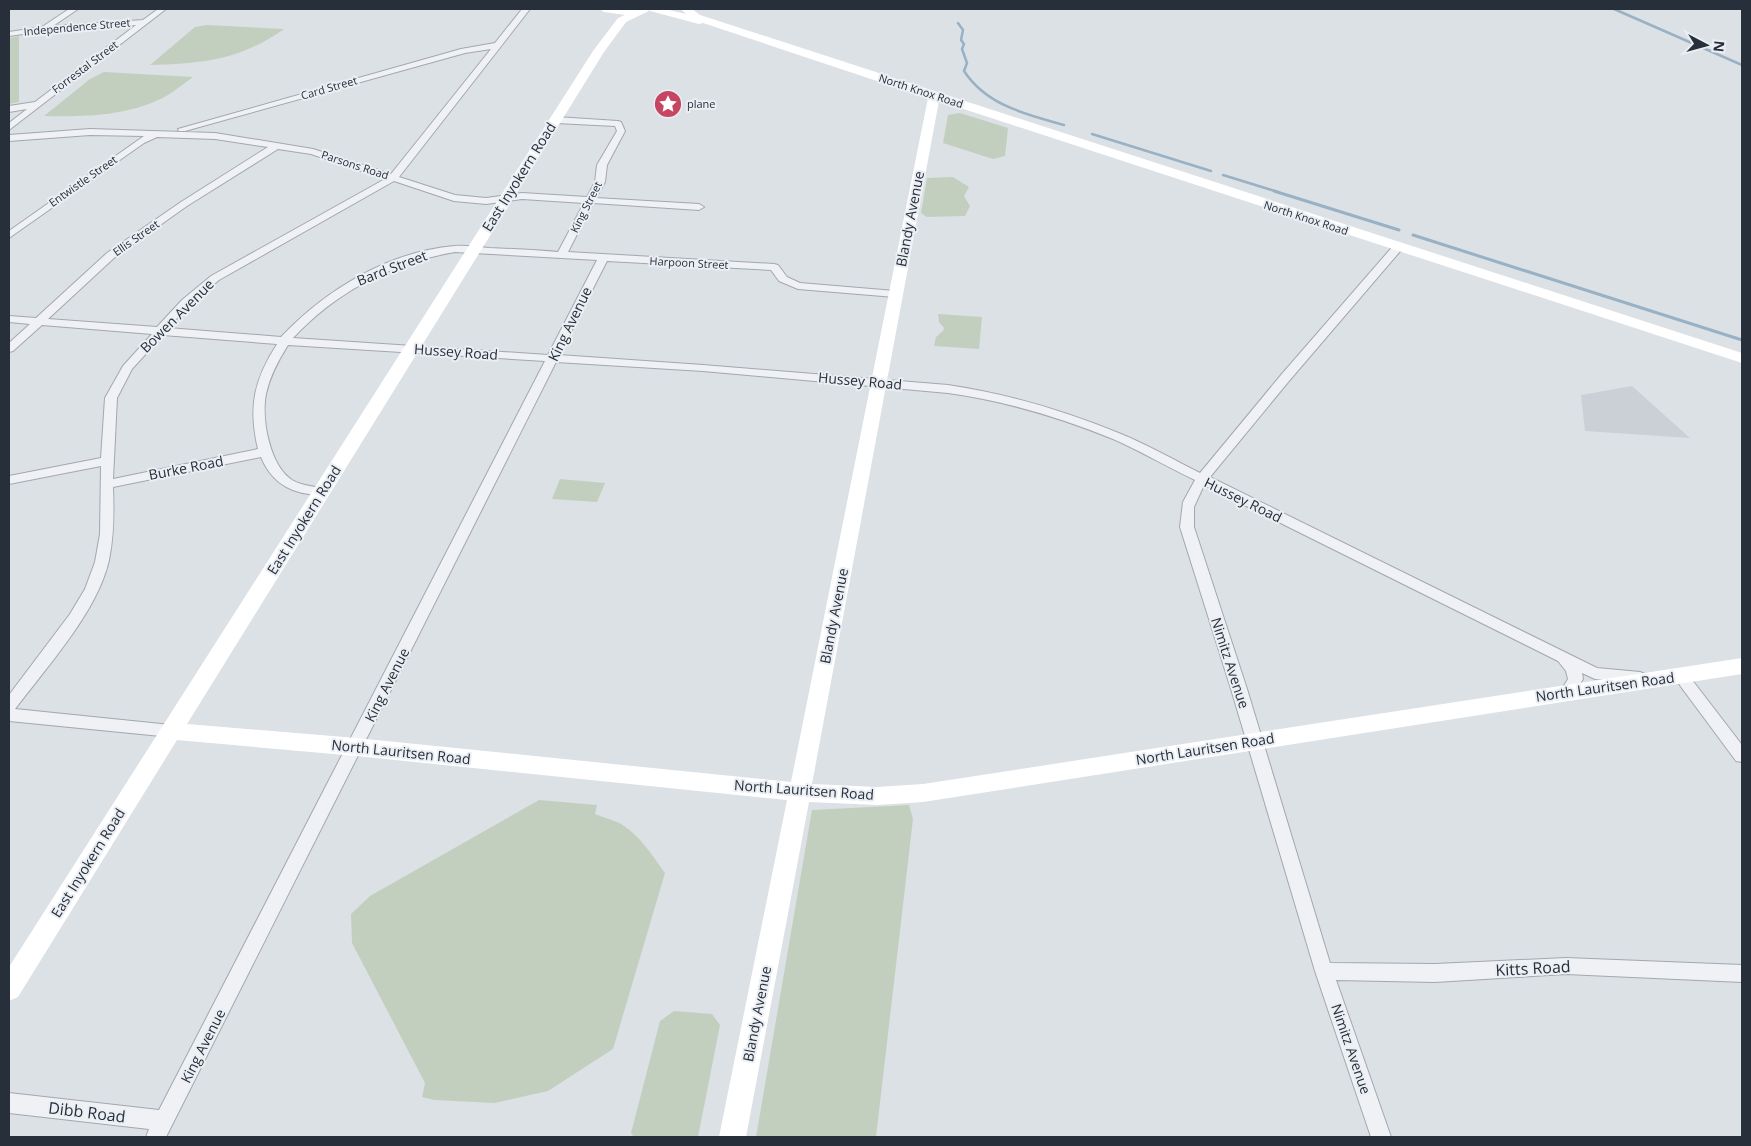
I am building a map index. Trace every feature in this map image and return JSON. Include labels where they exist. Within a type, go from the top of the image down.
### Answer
[{"type":"street","points":[[44,29],[74,9]]},
{"type":"street","name":"Forrestal Street","points":[[9,127],[162,9]]},
{"type":"street","name":"Bowen Avenue","points":[[9,706],[75,618],[92,589],[102,562],[107,534],[107,461],[111,398],[127,368],[186,302],[214,278],[393,178],[526,9]]},
{"type":"street","points":[[605,9],[624,12],[651,10]]},
{"type":"street","name":"East Inyokern Road","points":[[599,51],[599,47],[612,26],[605,9]]},
{"type":"street","name":"North Knox Road","points":[[686,9],[696,17],[870,75],[1742,358]]},
{"type":"street","name":"North Knox Road","points":[[651,10],[696,20],[870,75]]},
{"type":"street","name":"East Inyokern Road","points":[[9,989],[599,51],[622,20],[651,10]]},
{"type":"street","name":"Independence Street","points":[[9,34],[44,29],[145,22]]},
{"type":"street","name":"Card Street","points":[[160,133],[195,126],[464,51],[497,46]]},
{"type":"street","name":"Blandy Avenue","points":[[733,1137],[801,792],[895,294],[935,96]]},
{"type":"street","points":[[9,109],[36,105]]},
{"type":"street","name":"King Street","points":[[556,120],[618,124],[621,131],[602,164],[600,182],[561,255]]},
{"type":"street","name":"Parsons Road","points":[[9,138],[90,132],[221,136],[278,145],[337,158],[436,194],[454,198],[476,201],[522,196],[699,207]]},
{"type":"street","name":"Entwistle Street","points":[[9,235],[141,141],[160,133]]},
{"type":"street","name":"Ellis Street","points":[[9,349],[111,255],[184,204],[278,145]]},
{"type":"street","name":"Nimitz Avenue","points":[[1381,1137],[1324,971],[1187,527],[1185,511],[1191,494],[1202,479],[1285,378],[1398,247]]},
{"type":"street","name":"Bard Street","points":[[321,492],[294,487],[274,472],[264,452],[260,394],[268,366],[285,341],[303,320],[327,299],[373,273],[428,253],[455,249],[474,250]]},
{"type":"street","name":"Harpoon Street","points":[[474,250],[774,267],[783,279],[798,286],[895,294]]},
{"type":"street","name":"King Avenue","points":[[160,1129],[356,747],[603,258]]},
{"type":"street","name":"Hussey Road","points":[[9,319],[285,341],[703,368],[879,382],[981,394],[1049,412],[1118,437],[1595,673],[1651,679]]},
{"type":"street","name":"Burke Road","points":[[108,484],[264,452]]},
{"type":"street","points":[[9,480],[107,461]]},
{"type":"street","points":[[1191,494],[1212,491],[1241,499]]},
{"type":"street","points":[[1562,657],[1573,669],[1576,679],[1568,692]]},
{"type":"street","name":"North Lauritsen Road","points":[[9,715],[171,732],[356,747],[801,792],[859,796],[910,795],[1742,666]]},
{"type":"street","points":[[1681,676],[1742,756]]},
{"type":"street","name":"Kitts Road","points":[[1324,971],[1436,973],[1566,966],[1742,974]]},
{"type":"street","name":"Dibb Road","points":[[9,1102],[160,1129]]},
{"type":"shaded area","points":[[1632,386],[1690,438],[1585,431],[1581,395]]},
{"type":"green space","points":[[206,25],[284,29],[252,48],[236,54],[204,61],[150,65],[195,27]]},
{"type":"green space","points":[[19,36],[19,102],[9,104],[9,38]]},
{"type":"green space","points":[[104,72],[193,77],[168,95],[139,107],[108,114],[44,116],[90,79]]},
{"type":"green space","points":[[960,113],[1008,128],[1005,156],[993,159],[943,143],[948,115]]},
{"type":"green space","points":[[953,177],[969,187],[964,196],[970,206],[965,216],[927,217],[921,213],[927,178]]},
{"type":"green space","points":[[938,314],[982,317],[979,349],[934,346],[936,337],[944,328],[939,322]]},
{"type":"green space","points":[[560,479],[605,483],[597,502],[552,499]]},
{"type":"green space","points":[[539,800],[597,805],[595,814],[625,826],[644,844],[665,873],[613,1049],[548,1091],[495,1103],[434,1100],[422,1097],[425,1083],[352,943],[351,914],[370,896]]},
{"type":"green space","points":[[909,805],[913,819],[876,1137],[756,1137],[812,810]]},
{"type":"green space","points":[[674,1011],[712,1014],[720,1025],[698,1137],[634,1137],[631,1133],[660,1021]]},
{"type":"waterway","points":[[1614,9],[1742,65]]},
{"type":"waterway","points":[[958,23],[963,30],[961,40],[964,44],[962,49],[967,63],[964,71],[973,83],[984,93],[1008,107],[1064,125]]},
{"type":"waterway","points":[[1092,134],[1211,171]]},
{"type":"waterway","points":[[1223,175],[1278,192]]},
{"type":"waterway","points":[[1274,191],[1399,230]]},
{"type":"waterway","points":[[1413,235],[1742,340]]},
{"type":"place","name":"plane","points":[[668,104]]}]
